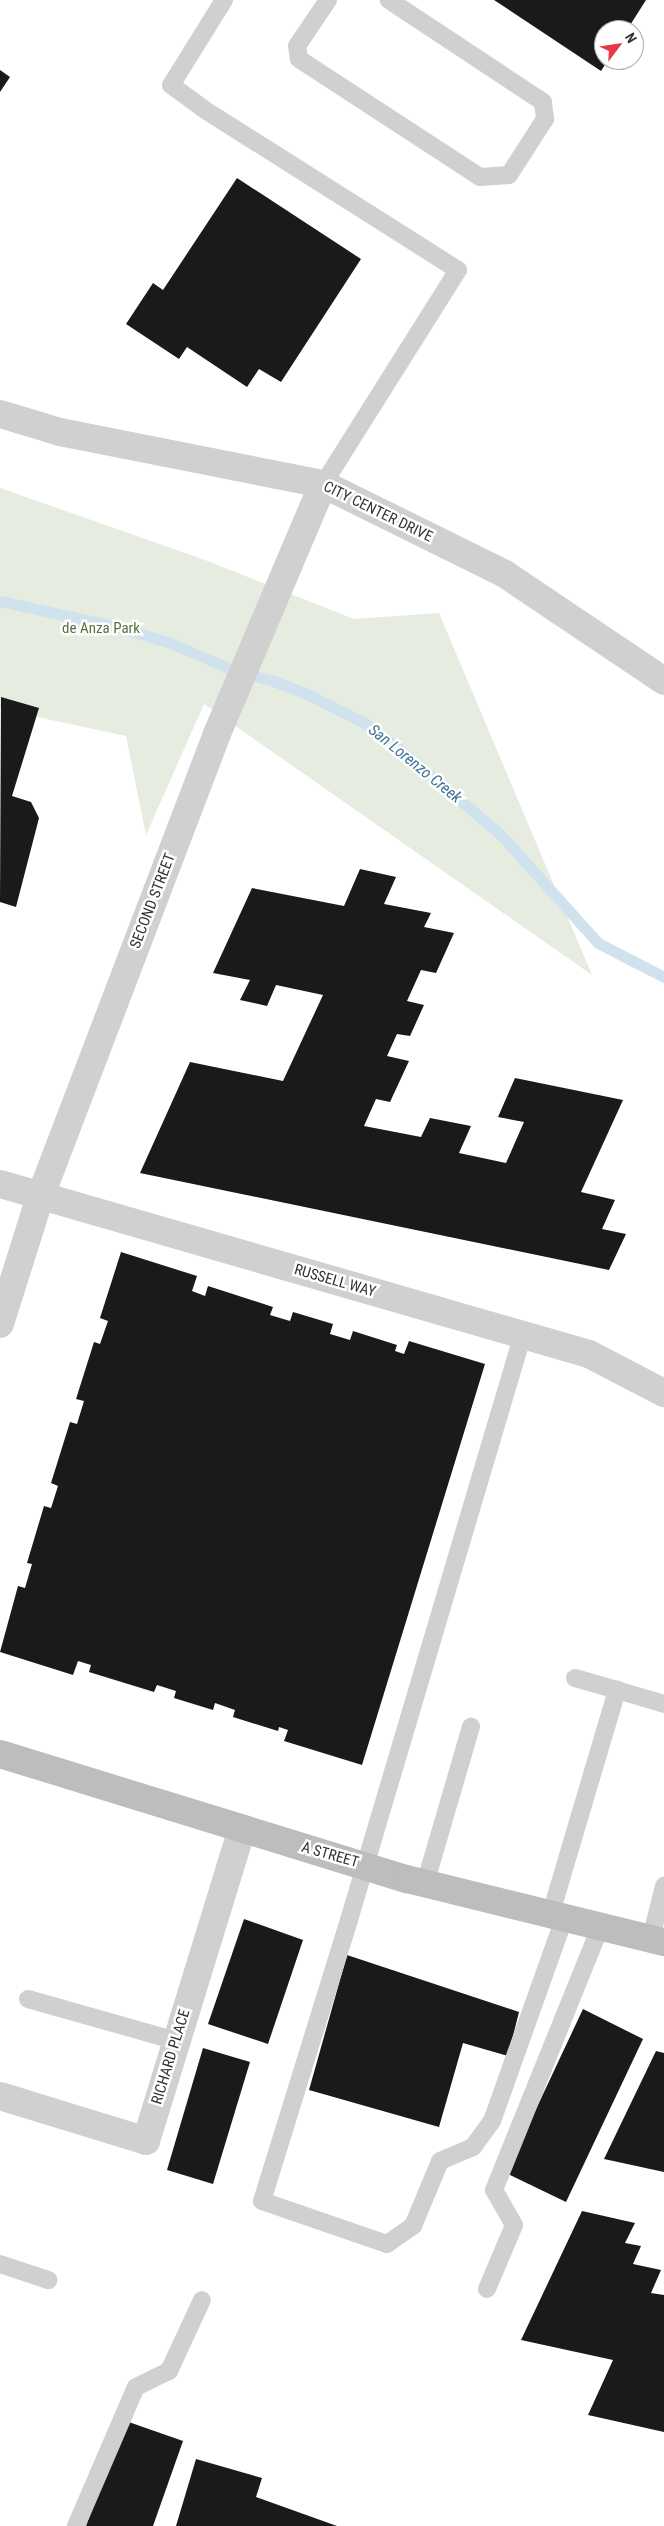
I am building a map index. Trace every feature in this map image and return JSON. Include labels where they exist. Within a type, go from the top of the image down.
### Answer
[{"type":"main road","name":"A STREET","points":[[0,1754],[365,1864],[425,1884],[558,1915],[600,1928],[658,1940]]},
{"type":"street","name":"CITY CENTER DRIVE","points":[[0,414],[60,432],[323,484],[505,574],[664,681]]},
{"type":"street","name":"SECOND STREET","points":[[0,1324],[40,1197],[217,734],[323,484]]},
{"type":"street","name":"RUSSELL WAY","points":[[0,1184],[589,1354],[664,1393]]},
{"type":"street","name":"RICHARD PLACE","points":[[0,2096],[146,2141],[242,1828]]},
{"type":"lane","points":[[224,0],[171,85],[205,110],[458,270],[323,484]]},
{"type":"lane","points":[[328,0],[297,46],[299,59],[480,178],[509,175],[545,119],[543,102],[388,0]]},
{"type":"lane","points":[[523,1334],[262,2201],[388,2244],[413,2226],[440,2161],[474,2147],[492,2121],[558,1915],[617,1690]]},
{"type":"lane","points":[[575,1678],[664,1704]]},
{"type":"lane","points":[[425,1884],[472,1727]]},
{"type":"lane","points":[[658,1940],[664,1886]]},
{"type":"lane","points":[[487,2289],[514,2225],[494,2190],[600,1928]]},
{"type":"lane","points":[[28,1999],[176,2041]]},
{"type":"lane","points":[[0,2264],[48,2280]]},
{"type":"lane","points":[[76,2526],[136,2387],[169,2371],[202,2300]]},
{"type":"green space","name":"de Anza Park","points":[[0,488],[205,560],[354,619],[439,613],[592,975],[204,704],[146,835],[126,736],[0,709]]},
{"type":"building","points":[[494,0],[646,0],[633,20],[594,20],[594,66]]},
{"type":"building","points":[[0,70],[10,77],[0,92]]},
{"type":"building","points":[[237,178],[361,259],[281,382],[259,369],[247,387],[187,347],[179,359],[126,324],[153,283],[163,290]]},
{"type":"building","points":[[1,697],[39,708],[12,796],[31,802],[39,818],[16,907],[0,902]]},
{"type":"building","points":[[360,869],[396,877],[384,904],[431,913],[424,927],[454,933],[436,973],[421,970],[407,1001],[424,1005],[410,1036],[397,1034],[387,1056],[409,1061],[390,1102],[376,1099],[364,1126],[421,1137],[430,1118],[471,1126],[459,1153],[506,1163],[524,1122],[498,1117],[515,1078],[623,1100],[581,1192],[615,1200],[602,1229],[626,1234],[609,1270],[140,1173],[190,1062],[283,1081],[323,995],[276,985],[267,1006],[240,1000],[250,980],[213,973],[252,888],[344,906]]},
{"type":"building","points":[[121,1252],[197,1276],[192,1291],[205,1296],[208,1286],[273,1307],[270,1315],[290,1321],[293,1312],[333,1324],[330,1334],[350,1340],[353,1331],[397,1345],[395,1351],[404,1354],[409,1341],[485,1364],[362,1765],[284,1741],[288,1730],[279,1727],[278,1731],[233,1717],[235,1710],[215,1703],[213,1710],[174,1698],[176,1691],[157,1685],[154,1692],[89,1672],[91,1665],[78,1661],[73,1675],[0,1652],[18,1586],[25,1588],[32,1564],[27,1563],[44,1506],[51,1508],[58,1486],[51,1483],[70,1422],[77,1424],[84,1401],[76,1399],[94,1342],[100,1344],[108,1321],[100,1318]]},
{"type":"building","points":[[244,1919],[303,1940],[268,2044],[208,2024]]},
{"type":"building","points":[[347,1955],[519,2012],[508,2056],[463,2043],[439,2127],[309,2090]]},
{"type":"building","points":[[583,2009],[643,2039],[566,2202],[506,2173]]},
{"type":"building","points":[[203,2048],[250,2062],[213,2184],[167,2170]]},
{"type":"building","points":[[656,2051],[664,2053],[664,2172],[604,2159]]},
{"type":"building","points":[[582,2211],[635,2223],[625,2243],[641,2246],[633,2264],[661,2270],[651,2293],[664,2295],[664,2432],[588,2415],[613,2360],[521,2340]]},
{"type":"building","points":[[123,2420],[183,2441],[153,2526],[86,2526]]},
{"type":"building","points":[[196,2459],[262,2478],[256,2497],[337,2526],[176,2526]]},
{"type":"waterway","name":"San Lorenzo Creek","points":[[0,601],[114,626],[168,642],[238,672],[271,680],[307,694],[365,723],[392,743],[500,834],[598,943],[664,977]]}]
